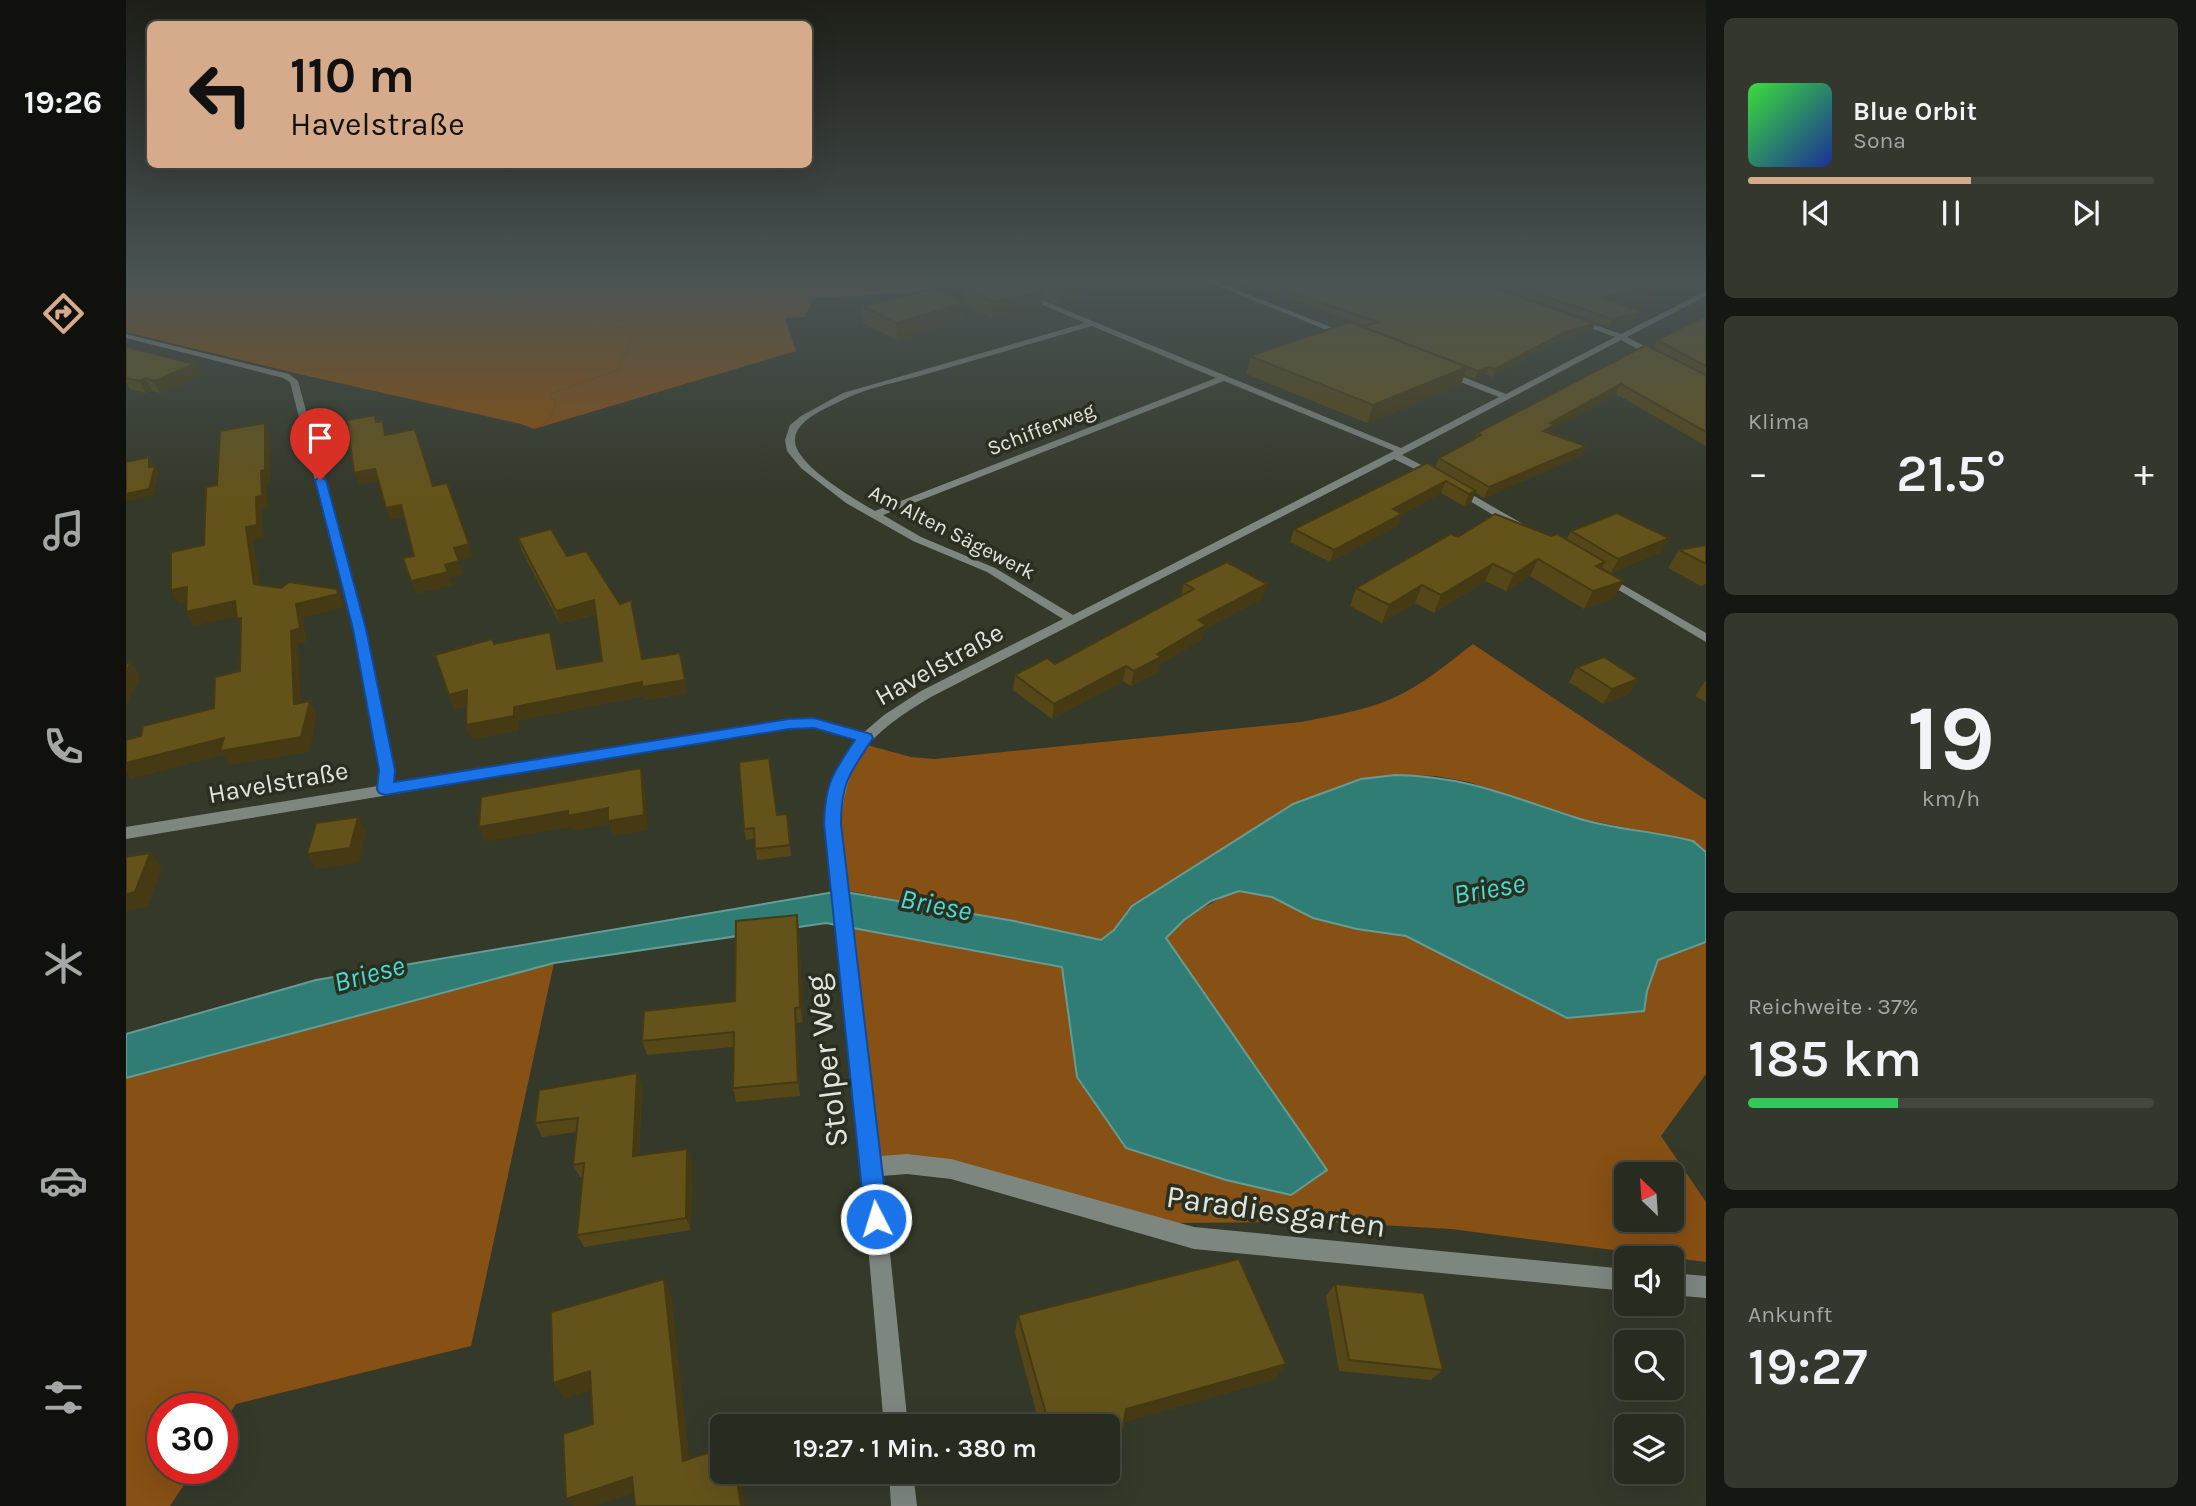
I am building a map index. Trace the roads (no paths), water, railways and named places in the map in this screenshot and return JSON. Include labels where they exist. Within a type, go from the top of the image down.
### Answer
[{"type":"street","points":[[191,352],[286,376],[294,381],[359,629],[387,770],[385,789]]},
{"type":"street","name":"Am Alten Sägewerk","points":[[990,352],[867,387],[819,407],[793,428],[790,440],[792,451],[804,466],[832,488],[874,515],[917,539],[991,570],[1073,620]]},
{"type":"street","points":[[1162,352],[1398,453],[1531,533]]},
{"type":"street","name":"Havelstraße","points":[[126,833],[789,724],[814,723],[865,738],[896,710],[1592,352]]},
{"type":"street","points":[[1649,352],[1671,364]]},
{"type":"street","points":[[1442,372],[1506,397]]},
{"type":"street","name":"Schifferweg","points":[[874,515],[1223,378]]},
{"type":"street","points":[[1590,569],[1706,638]]},
{"type":"street","name":"Stolper Weg","points":[[865,738],[844,766],[833,798],[833,824],[872,1167],[895,1414]]},
{"type":"street","name":"Paradiesgarten","points":[[872,1167],[907,1164],[951,1169],[1194,1238],[1614,1279]]},
{"type":"street","points":[[1684,1285],[1706,1287]]},
{"type":"street","points":[[902,1484],[904,1506]]},
{"type":"water","name":"Briese","points":[[1395,775],[1444,779],[1509,795],[1591,822],[1693,841],[1706,852],[1706,942],[1658,960],[1647,991],[1644,1011],[1567,1018],[1406,936],[1357,929],[1313,918],[1272,897],[1239,891],[1211,901],[1184,920],[1166,938],[1327,1170],[1291,1195],[1226,1180],[1126,1148],[1077,1077],[1062,967],[826,923],[554,963],[126,1078],[126,1034],[316,980],[840,891],[1014,921],[1101,940],[1114,930],[1132,906],[1293,804],[1361,779]]}]
